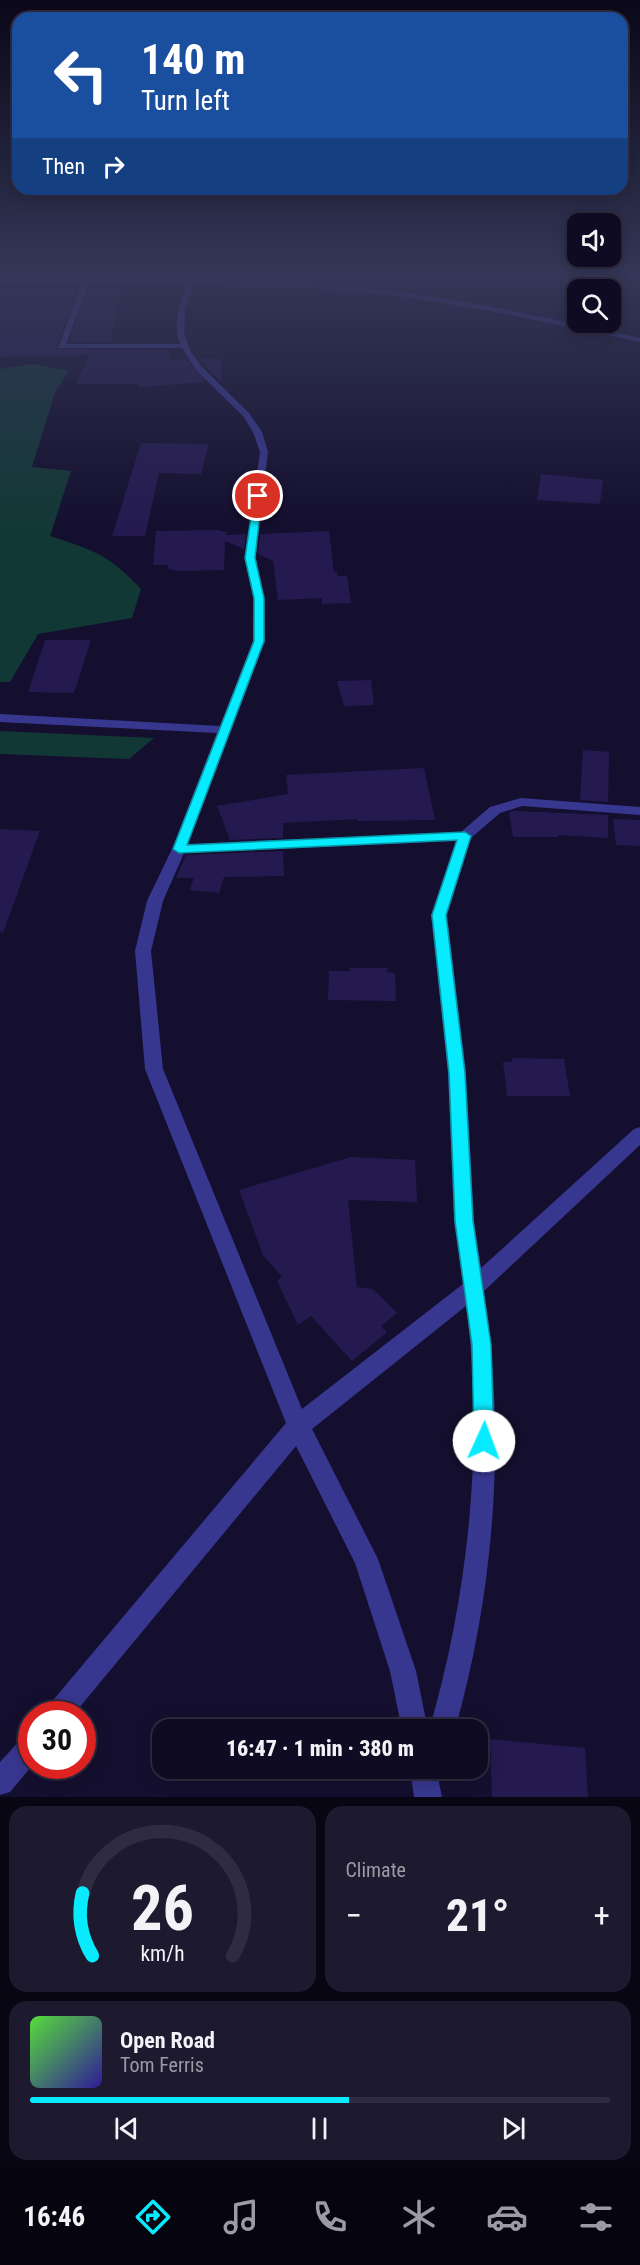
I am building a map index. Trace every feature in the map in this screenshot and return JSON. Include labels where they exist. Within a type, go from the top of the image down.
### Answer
[{"type":"street","points":[[190,359],[257,429],[264,452],[250,558],[259,598],[259,641],[179,849],[155,901],[143,951],[154,1069],[298,1426],[366,1559],[403,1671],[413,1719]]},
{"type":"street","points":[[0,718],[226,730]]},
{"type":"street","points":[[445,1719],[452,1695],[476,1566],[486,1420],[482,1345],[464,1221],[457,1073],[439,915],[465,836],[495,810],[521,802],[640,811]]},
{"type":"street","points":[[179,849],[465,836]]},
{"type":"street","points":[[69,1701],[298,1426],[474,1287],[640,1134]]},
{"type":"street","points":[[0,1782],[18,1762]]},
{"type":"green space","points":[[33,364],[69,371],[55,392],[32,467],[71,471],[50,536],[100,555],[119,568],[141,589],[132,618],[38,634],[10,682],[0,682],[0,369]]},
{"type":"green space","points":[[0,731],[154,738],[129,759],[0,754]]},
{"type":"building","points":[[88,359],[187,359],[205,382],[138,387],[138,384],[76,384]]},
{"type":"building","points":[[199,359],[221,359],[222,381],[220,381]]},
{"type":"building","points":[[141,443],[209,444],[201,474],[159,473],[145,536],[112,536]]},
{"type":"building","points":[[541,474],[603,480],[600,504],[537,500]]},
{"type":"building","points":[[217,530],[226,532],[226,535],[246,534],[244,549],[225,541],[224,570],[179,571],[168,569],[168,565],[153,565],[156,531]]},
{"type":"building","points":[[329,531],[334,572],[337,572],[338,576],[347,576],[351,603],[322,604],[322,598],[278,600],[273,561],[258,554],[260,534]]},
{"type":"building","points":[[45,640],[91,640],[74,693],[28,692]]},
{"type":"building","points":[[371,680],[374,705],[344,706],[337,681]]},
{"type":"building","points":[[583,750],[609,752],[608,802],[580,800]]},
{"type":"building","points":[[424,768],[435,820],[357,821],[357,819],[283,823],[283,838],[230,840],[217,806],[288,794],[286,775]]},
{"type":"building","points":[[509,812],[608,815],[608,838],[558,835],[558,837],[513,837]]},
{"type":"building","points":[[613,819],[640,820],[640,846],[616,845]]},
{"type":"building","points":[[0,829],[40,831],[3,933],[0,932]]},
{"type":"building","points":[[283,851],[284,876],[224,877],[219,893],[189,890],[194,878],[176,878],[186,855]]},
{"type":"building","points":[[350,968],[388,968],[387,972],[395,973],[396,1001],[328,1000],[329,971],[350,971]]},
{"type":"building","points":[[512,1058],[564,1059],[570,1096],[507,1096],[503,1062],[512,1062]]},
{"type":"building","points":[[351,1157],[415,1160],[417,1202],[348,1200],[357,1287],[373,1289],[397,1313],[381,1326],[387,1332],[352,1361],[311,1316],[298,1325],[277,1281],[282,1277],[263,1255],[239,1190]]},
{"type":"building","points":[[490,1739],[585,1748],[588,1797],[492,1797]]},
{"type":"route","points":[[258,496],[250,558],[259,598],[261,624],[259,641],[179,849],[465,836],[439,915],[457,1073],[464,1221],[482,1345],[486,1420],[484,1441]]}]
